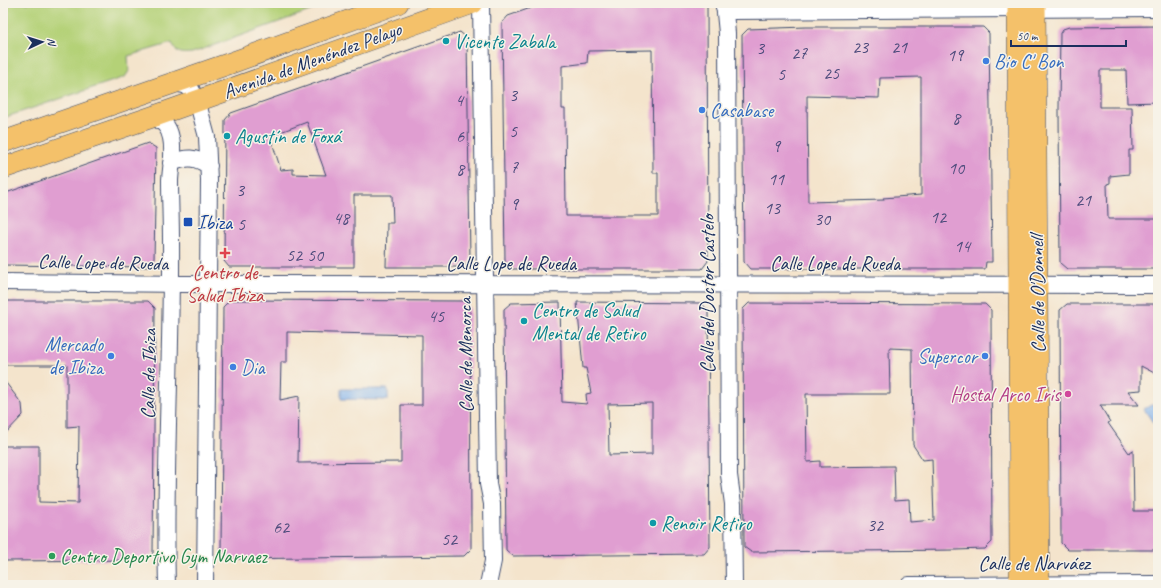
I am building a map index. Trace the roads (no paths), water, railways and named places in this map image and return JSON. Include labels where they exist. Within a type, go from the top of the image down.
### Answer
[{"type":"main road","name":"Avenida de Menéndez Pelayo","points":[[3,142],[398,3]]},
{"type":"main road","name":"Avenida de Menéndez Pelayo","points":[[3,168],[152,117],[473,3]]},
{"type":"main road","name":"Calle de O'Donnell","points":[[1026,6],[1030,585]]},
{"type":"street","name":"Calle de Menorca","points":[[481,3],[488,484],[492,504],[493,560],[488,585]]},
{"type":"street","points":[[724,5],[732,11],[1026,6],[1158,8]]},
{"type":"street","name":"Calle del Doctor Castelo","points":[[724,5],[727,33],[729,476],[733,504],[734,585]]},
{"type":"street","name":"Avenida de Menéndez Pelayo","points":[[173,83],[191,89],[197,100]]},
{"type":"street","points":[[197,100],[207,137],[209,166],[205,585]]},
{"type":"street","name":"Calle de Ibiza","points":[[152,117],[161,120],[165,124],[170,133],[172,142],[171,284],[167,445],[168,585]]},
{"type":"street","points":[[171,163],[190,158],[200,160],[209,166]]},
{"type":"street","name":"Calle Lope de Rueda","points":[[3,282],[171,284],[1158,285]]},
{"type":"street","name":"Calle de Narváez","points":[[909,585],[1158,584]]},
{"type":"water","points":[[341,389],[388,389],[388,400],[341,399]]},
{"type":"water","points":[[1151,405],[1158,407],[1158,422],[1154,424],[1144,409]]},
{"type":"place","name":"Vicente Zabala","points":[[446,41]]},
{"type":"place","name":"Bio C' Bon","points":[[986,61]]},
{"type":"place","name":"Casabase","points":[[702,110]]},
{"type":"place","name":"Agustín de Foxá","points":[[227,136]]},
{"type":"place","name":"Ibiza","points":[[188,222]]},
{"type":"place","name":"Centro de Salud Ibiza","points":[[225,253]]},
{"type":"place","name":"Centro de Salud Mental de Retiro","points":[[524,321]]},
{"type":"place","name":"Mercado de Ibiza","points":[[111,356]]},
{"type":"place","name":"Supercor","points":[[985,356]]},
{"type":"place","name":"Dia","points":[[233,367]]},
{"type":"place","name":"Hostal Arco Iris","points":[[1068,394]]},
{"type":"place","name":"Renoir Retiro","points":[[653,523]]},
{"type":"place","name":"Centro Deportivo Gym Narvaez","points":[[52,556]]}]
